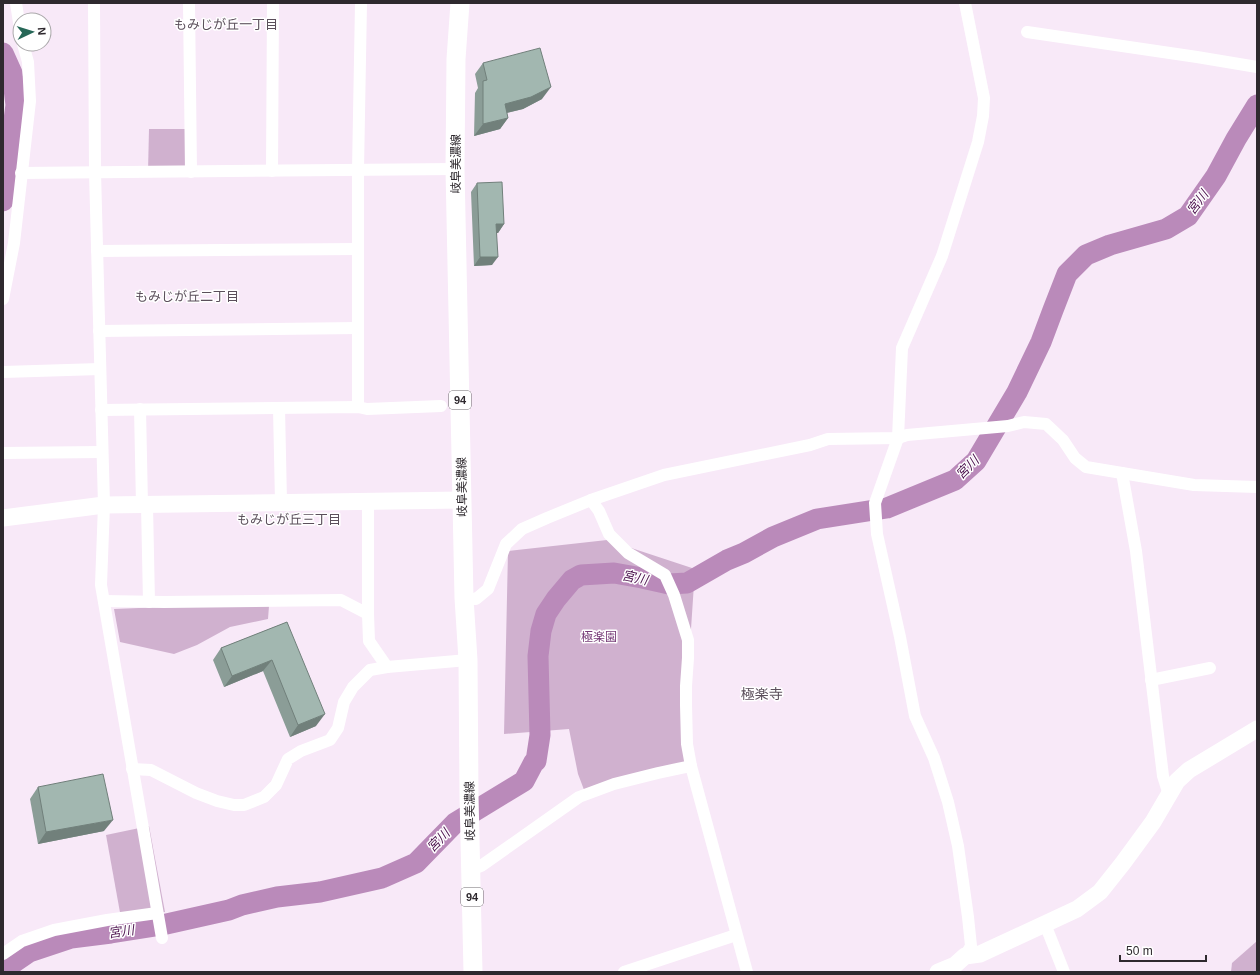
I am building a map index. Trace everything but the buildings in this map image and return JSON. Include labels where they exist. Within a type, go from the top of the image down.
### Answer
[{"type":"main road","name":"岐阜美濃線","points":[[460,3],[456,59],[455,169],[464,598],[468,660],[473,972]]},
{"type":"street","points":[[94,3],[95,172],[104,505],[101,585],[162,938]]},
{"type":"street","points":[[189,3],[191,172]]},
{"type":"street","points":[[272,171],[273,3]]},
{"type":"street","points":[[358,407],[358,170],[361,3]]},
{"type":"street","points":[[938,972],[955,965],[965,956],[971,946],[968,917],[958,846],[948,802],[934,758],[915,716],[900,637],[877,534],[875,503],[898,438],[902,348],[942,256],[978,142],[983,116],[984,98],[965,3]]},
{"type":"street","points":[[1027,32],[1257,67]]},
{"type":"street","points":[[3,299],[14,243],[30,101],[28,62],[25,52]]},
{"type":"street","points":[[21,173],[455,169]]},
{"type":"street","points":[[97,251],[358,249]]},
{"type":"street","points":[[99,331],[358,328]]},
{"type":"street","points":[[3,372],[100,368]]},
{"type":"street","points":[[101,410],[358,407],[367,409],[441,406]]},
{"type":"street","points":[[280,408],[281,502]]},
{"type":"street","points":[[140,409],[149,602]]},
{"type":"street","points":[[464,598],[476,599],[488,589],[506,544],[522,529],[547,518],[591,500],[664,475],[803,446],[828,439],[898,438],[907,435],[1008,426],[1024,422],[1046,424],[1063,440],[1076,458],[1086,467],[1194,485],[1257,487]]},
{"type":"street","points":[[3,453],[102,452]]},
{"type":"street","points":[[1122,473],[1136,551],[1163,776],[1169,795]]},
{"type":"street","points":[[3,518],[104,505],[462,500]]},
{"type":"street","points":[[591,500],[599,511],[610,534],[628,553],[665,575],[674,595],[688,640],[686,692],[687,744],[691,766],[747,972]]},
{"type":"street","points":[[368,502],[369,641],[387,667]]},
{"type":"street","points":[[104,601],[341,600],[368,614]]},
{"type":"street","points":[[132,769],[151,770],[196,793],[217,801],[234,805],[244,805],[264,797],[276,785],[288,760],[301,752],[330,740],[338,728],[344,702],[353,687],[370,670],[387,667],[468,660]]},
{"type":"street","points":[[1151,680],[1210,668]]},
{"type":"street","points":[[965,956],[980,954],[1077,909],[1100,892],[1153,822],[1177,781],[1189,770],[1257,729]]},
{"type":"street","points":[[471,870],[481,866],[579,797],[621,782],[691,766]]},
{"type":"street","points":[[3,954],[22,941],[54,930],[107,920],[158,916]]},
{"type":"street","points":[[1044,924],[1064,972]]},
{"type":"street","points":[[624,972],[736,935]]},
{"type":"green space","points":[[149,129],[191,129],[191,172],[148,172]]},
{"type":"green space","name":"極楽園","points":[[607,540],[695,569],[686,704],[691,766],[586,795],[578,774],[569,729],[504,734],[508,551]]},
{"type":"green space","points":[[269,606],[268,619],[230,627],[197,645],[174,654],[120,642],[114,609],[164,607]]},
{"type":"green space","points":[[149,826],[165,912],[121,918],[106,835]]},
{"type":"green space","points":[[1257,941],[1257,972],[1231,972],[1232,963]]},
{"type":"waterway","points":[[3,53],[12,73],[16,105],[3,201]]},
{"type":"waterway","name":"宮川","points":[[3,970],[29,952],[71,938],[162,925],[229,910],[242,905],[277,897],[320,892],[382,878],[416,863],[455,823],[524,781],[534,762],[536,761],[540,735],[538,656],[541,631],[546,614],[572,580],[581,575],[614,573],[669,584],[687,583],[727,560],[744,553],[773,537],[817,519],[887,508],[955,480],[976,461],[1017,392],[1041,342],[1067,274],[1086,255],[1110,245],[1166,229],[1188,216],[1216,176],[1257,105]]},
{"type":"district","name":"もみじが丘一丁目","points":[[226,24]]},
{"type":"district","name":"もみじが丘二丁目","points":[[187,296]]},
{"type":"district","name":"もみじが丘三丁目","points":[[289,519]]},
{"type":"district","name":"極楽寺","points":[[762,694]]}]
